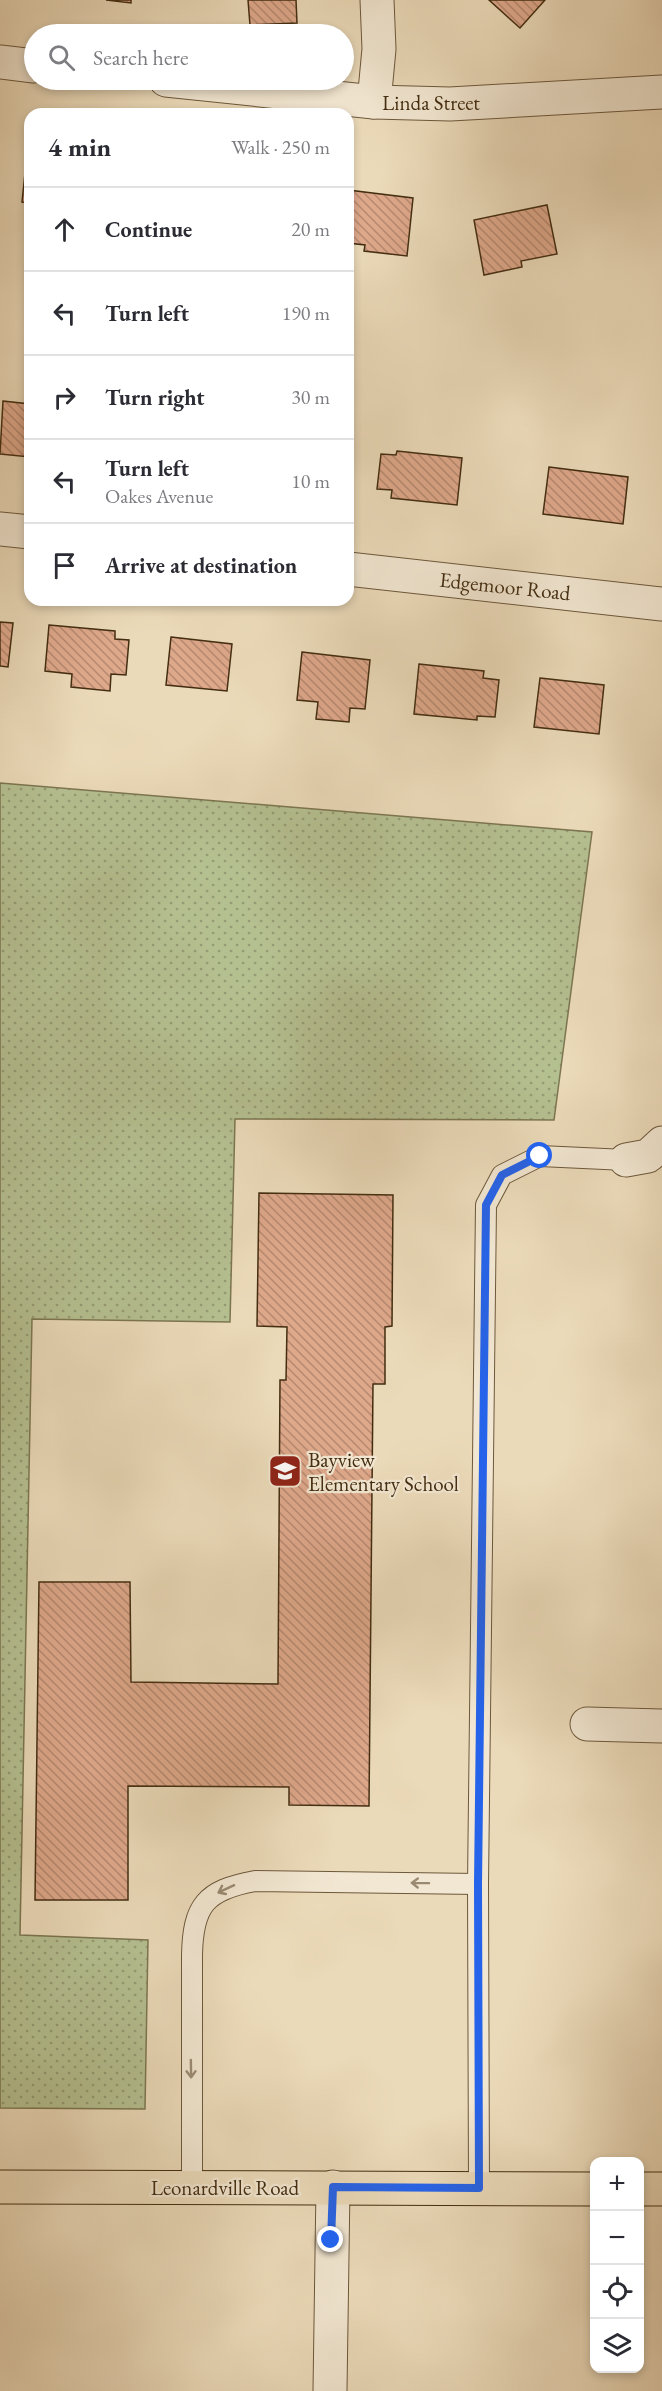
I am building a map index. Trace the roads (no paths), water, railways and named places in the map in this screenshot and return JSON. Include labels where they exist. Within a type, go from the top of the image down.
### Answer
[{"type":"main road","name":"Leonardville Road","points":[[0,2187],[590,2189]]},
{"type":"main road","points":[[644,2189],[662,2189]]},
{"type":"street","points":[[374,102],[379,49],[378,0]]},
{"type":"street","points":[[0,62],[24,65]]},
{"type":"street","name":"Linda Street","points":[[261,90],[374,102],[450,104],[662,92]]},
{"type":"street","points":[[0,529],[24,531]]},
{"type":"street","name":"Edgemoor Road","points":[[354,569],[662,604]]},
{"type":"street","points":[[626,1160],[648,1156],[662,1143]]},
{"type":"street","points":[[587,1724],[662,1726]]},
{"type":"street","points":[[330,2391],[333,2187]]},
{"type":"lane","points":[[479,2188],[478,1884],[486,1205],[502,1175],[540,1156],[626,1160]]},
{"type":"lane","points":[[192,2187],[192,1955],[193,1928],[200,1908],[217,1894],[235,1885],[255,1881],[478,1884]]},
{"type":"place","name":"Bayview Elementary School","points":[[285,1471]]}]
